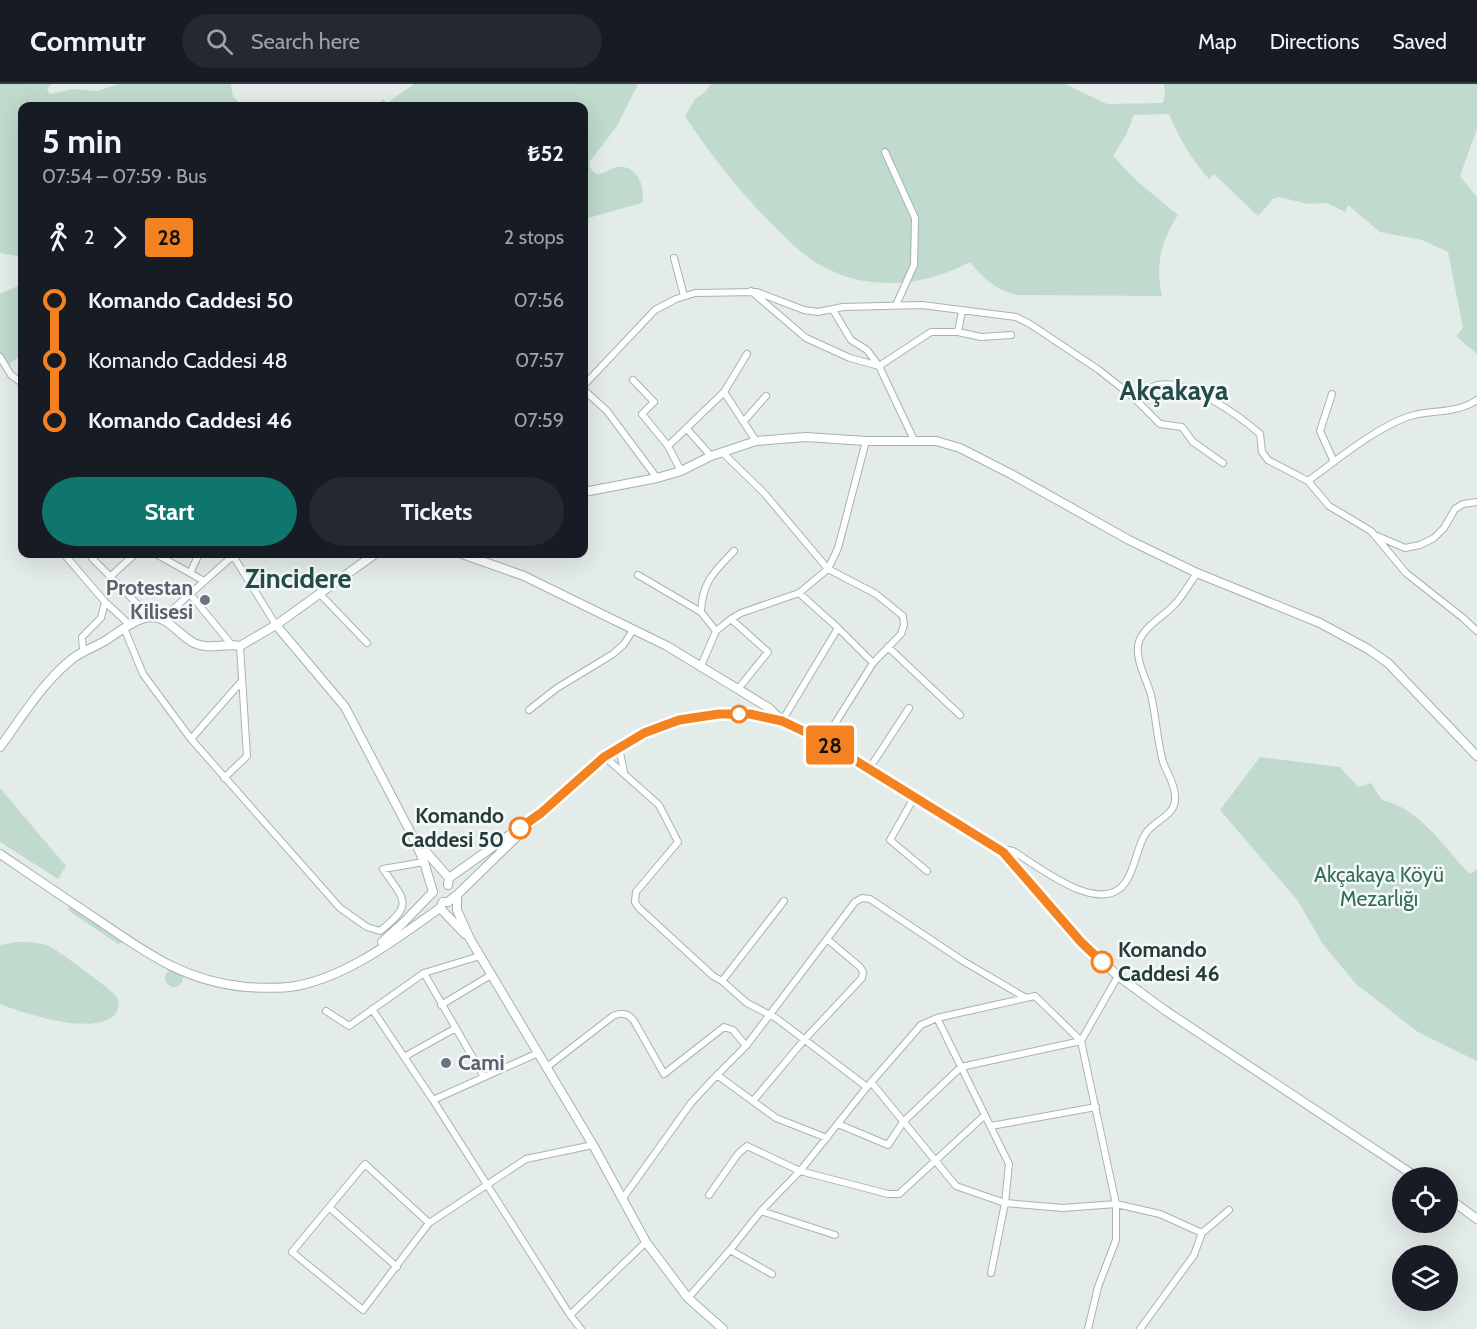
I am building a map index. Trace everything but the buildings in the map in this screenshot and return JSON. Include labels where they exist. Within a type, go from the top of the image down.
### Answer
[{"type":"street","points":[[885,152],[915,218],[914,265],[896,305]]},
{"type":"street","points":[[674,258],[684,296]]},
{"type":"street","points":[[750,291],[806,338],[850,358],[879,366],[932,332],[958,332],[981,337],[1011,335]]},
{"type":"street","points":[[588,384],[650,314],[659,307],[684,296],[705,292],[762,293],[811,312],[843,307],[922,305],[1011,316],[1026,321],[1099,370],[1133,397],[1160,424],[1182,427],[1193,442],[1222,463]]},
{"type":"street","points":[[833,310],[851,340],[867,350],[879,366],[914,440]]},
{"type":"street","points":[[958,332],[962,311]]},
{"type":"street","points":[[668,446],[724,392],[747,354]]},
{"type":"street","points":[[0,357],[11,375],[18,380]]},
{"type":"street","points":[[633,381],[654,402],[642,414],[668,446],[681,471]]},
{"type":"street","points":[[1133,397],[1161,384],[1192,389],[1242,418],[1260,434],[1263,452],[1268,460],[1308,481],[1329,506],[1366,527],[1377,536],[1413,579],[1477,631]]},
{"type":"street","points":[[588,392],[607,411],[657,478]]},
{"type":"street","points":[[724,392],[756,441]]},
{"type":"street","points":[[1332,394],[1320,431],[1334,462]]},
{"type":"street","points":[[744,421],[766,396]]},
{"type":"street","points":[[1308,481],[1396,423],[1414,415],[1452,410],[1477,400]]},
{"type":"street","points":[[687,429],[711,456]]},
{"type":"street","points":[[588,491],[681,471],[711,456],[756,441],[806,437],[866,441],[914,440],[936,441],[960,448],[1128,540],[1197,573],[1320,623],[1368,649],[1388,663],[1477,756]]},
{"type":"street","points":[[701,666],[716,631],[731,619],[741,613],[799,593],[828,568],[838,548],[866,441]]},
{"type":"street","points":[[722,452],[764,493],[828,568],[876,594],[903,616],[904,625],[901,634],[873,663],[824,741]]},
{"type":"street","points":[[1377,536],[1405,548],[1420,545],[1434,538],[1444,528],[1455,509],[1463,504],[1477,502]]},
{"type":"street","points":[[1395,559],[1405,548]]},
{"type":"street","points":[[701,612],[701,598],[706,583],[734,551]]},
{"type":"street","points":[[67,558],[127,626],[143,674],[190,739],[340,908],[367,927],[380,931],[398,917],[403,908],[401,896],[382,869],[424,862]]},
{"type":"street","points":[[92,558],[150,617]]},
{"type":"street","points":[[111,576],[131,558]]},
{"type":"street","points":[[163,558],[204,581]]},
{"type":"street","points":[[190,573],[197,558]]},
{"type":"street","points":[[162,619],[229,558]]},
{"type":"street","points":[[235,558],[276,625],[345,707],[413,837],[438,899],[470,939]]},
{"type":"street","points":[[0,747],[52,677],[72,658],[100,644],[127,626],[150,617],[162,619],[197,645],[235,645],[276,625],[369,558]]},
{"type":"street","points":[[473,558],[524,576],[633,630],[701,666],[769,708],[782,721]]},
{"type":"street","points":[[1003,852],[1013,851],[1090,895],[1101,896],[1113,893],[1126,882],[1144,835],[1168,815],[1175,800],[1174,789],[1162,758],[1151,694],[1138,653],[1138,645],[1142,635],[1175,605],[1197,573]]},
{"type":"street","points":[[638,575],[701,612],[716,631]]},
{"type":"street","points":[[319,593],[367,643]]},
{"type":"street","points":[[799,593],[873,663]]},
{"type":"street","points":[[190,594],[235,645],[241,682],[247,756],[224,778]]},
{"type":"street","points":[[83,651],[82,637],[101,618],[105,602]]},
{"type":"street","points":[[731,619],[768,652],[738,689]]},
{"type":"street","points":[[782,721],[838,628]]},
{"type":"street","points":[[530,710],[557,688],[613,654],[624,644],[633,630]]},
{"type":"street","points":[[888,647],[960,715]]},
{"type":"street","points":[[190,739],[241,682]]},
{"type":"street","points":[[869,769],[909,708]]},
{"type":"street","points":[[0,854],[155,959],[195,978],[226,985],[263,988],[296,986],[328,976],[358,961],[448,902],[541,813],[604,757],[644,733],[679,720],[719,714],[750,714],[782,721],[824,741],[1003,852],[1081,942],[1118,976],[1166,1011],[1401,1167]]},
{"type":"street","points":[[618,748],[624,772]]},
{"type":"street","points":[[604,757],[624,772],[659,805],[678,842],[636,892],[635,902],[665,933],[742,1000],[770,1015],[869,1084],[956,1185],[1005,1203],[1063,1208],[1116,1204],[1160,1214],[1202,1233]]},
{"type":"street","points":[[915,796],[890,840],[927,871]]},
{"type":"street","points":[[358,961],[404,923],[440,886],[541,813]]},
{"type":"street","points":[[413,837],[452,888],[456,896],[457,909],[470,939],[593,1145],[646,1242],[688,1298],[723,1328]]},
{"type":"street","points":[[622,1198],[691,1103],[746,1046],[855,902],[862,898],[870,899],[963,961],[1026,998]]},
{"type":"street","points":[[722,981],[784,901]]},
{"type":"street","points":[[753,1101],[863,975],[860,967],[827,939]]},
{"type":"street","points":[[326,1011],[349,1026],[424,973],[480,956]]},
{"type":"street","points":[[424,973],[454,1029],[484,1077]]},
{"type":"street","points":[[441,1005],[491,975]]},
{"type":"street","points":[[838,1124],[888,1145],[903,1122],[961,1067],[1081,1041],[1118,976]]},
{"type":"street","points":[[688,1298],[761,1211],[800,1171],[869,1084],[921,1025],[937,1018],[1035,996],[1081,1041],[1116,1204],[1116,1240],[1098,1287],[1088,1329]]},
{"type":"street","points":[[372,1009],[581,1329]]},
{"type":"street","points":[[547,1067],[613,1016],[621,1013],[632,1018],[664,1074],[724,1027],[733,1030],[746,1046]]},
{"type":"street","points":[[937,1018],[1009,1164],[1005,1203],[991,1273]]},
{"type":"street","points":[[404,1057],[454,1029]]},
{"type":"street","points":[[433,1100],[538,1053]]},
{"type":"street","points":[[717,1075],[776,1118],[827,1138]]},
{"type":"street","points":[[991,1126],[1096,1107]]},
{"type":"street","points":[[709,1196],[738,1154],[747,1146],[800,1171],[894,1195],[903,1191],[985,1115]]},
{"type":"street","points":[[429,1223],[365,1164],[292,1252],[363,1310],[429,1223],[526,1159],[593,1145]]},
{"type":"street","points":[[1458,1205],[1477,1219]]},
{"type":"street","points":[[330,1208],[397,1268]]},
{"type":"street","points":[[1140,1329],[1194,1254],[1202,1233],[1229,1210]]},
{"type":"street","points":[[761,1211],[835,1234]]},
{"type":"street","points":[[570,1315],[646,1242]]},
{"type":"street","points":[[730,1250],[772,1274]]},
{"type":"green space","points":[[0,84],[51,84],[47,89],[50,94],[74,89],[98,91],[118,84],[231,84],[233,97],[239,102],[18,102],[18,256],[0,253]]},
{"type":"green space","points":[[414,84],[638,84],[617,126],[590,163],[593,171],[598,174],[617,167],[630,169],[641,184],[642,203],[588,218],[588,102],[388,102]]},
{"type":"green space","points":[[711,84],[1065,84],[1107,104],[1163,103],[1164,84],[1477,84],[1477,129],[1460,176],[1477,197],[1477,354],[1456,336],[1463,328],[1448,252],[1422,240],[1380,232],[1348,205],[1345,212],[1327,203],[1308,204],[1279,197],[1273,199],[1258,216],[1214,174],[1209,179],[1186,148],[1169,114],[1134,115],[1126,135],[1113,156],[1138,182],[1178,215],[1167,234],[1161,254],[1159,274],[1162,296],[1017,295],[990,283],[970,262],[933,277],[895,283],[876,283],[838,274],[803,253],[765,217],[728,175],[685,116],[695,99]]},
{"type":"green space","points":[[18,286],[18,357],[3,369],[0,364],[0,294]]},
{"type":"green space","name":"Akçakaya Köyü Mezarlığı","points":[[1260,757],[1340,767],[1358,787],[1371,783],[1382,800],[1396,805],[1420,820],[1470,874],[1477,869],[1477,1061],[1418,1032],[1356,984],[1322,943],[1298,901],[1220,810]]},
{"type":"green space","points":[[0,788],[66,866],[58,879],[0,842]]},
{"type":"green space","points":[[70,904],[124,942],[118,944],[69,911]]},
{"type":"green space","points":[[16,942],[49,946],[107,987],[117,997],[118,1006],[115,1015],[105,1021],[91,1024],[76,1023],[25,1013],[0,1004],[0,945]]},
{"type":"green space","points":[[174,969],[180,972],[183,978],[180,984],[174,987],[168,984],[165,978],[168,972]]},
{"type":"bus line","name":"28","points":[[520,828],[541,813],[604,757],[644,733],[679,720],[719,714],[750,714],[782,721],[824,741],[1003,852],[1081,942],[1102,962]]},
{"type":"place","name":"Protestan Kilisesi","points":[[205,600]]},
{"type":"place","name":"Komando Caddesi 50","points":[[520,828]]},
{"type":"place","name":"Komando Caddesi 46","points":[[1102,962]]},
{"type":"place","name":"Cami","points":[[446,1063]]},
{"type":"district","name":"Akçakaya","points":[[1174,391]]},
{"type":"district","name":"Zincidere","points":[[298,579]]}]
